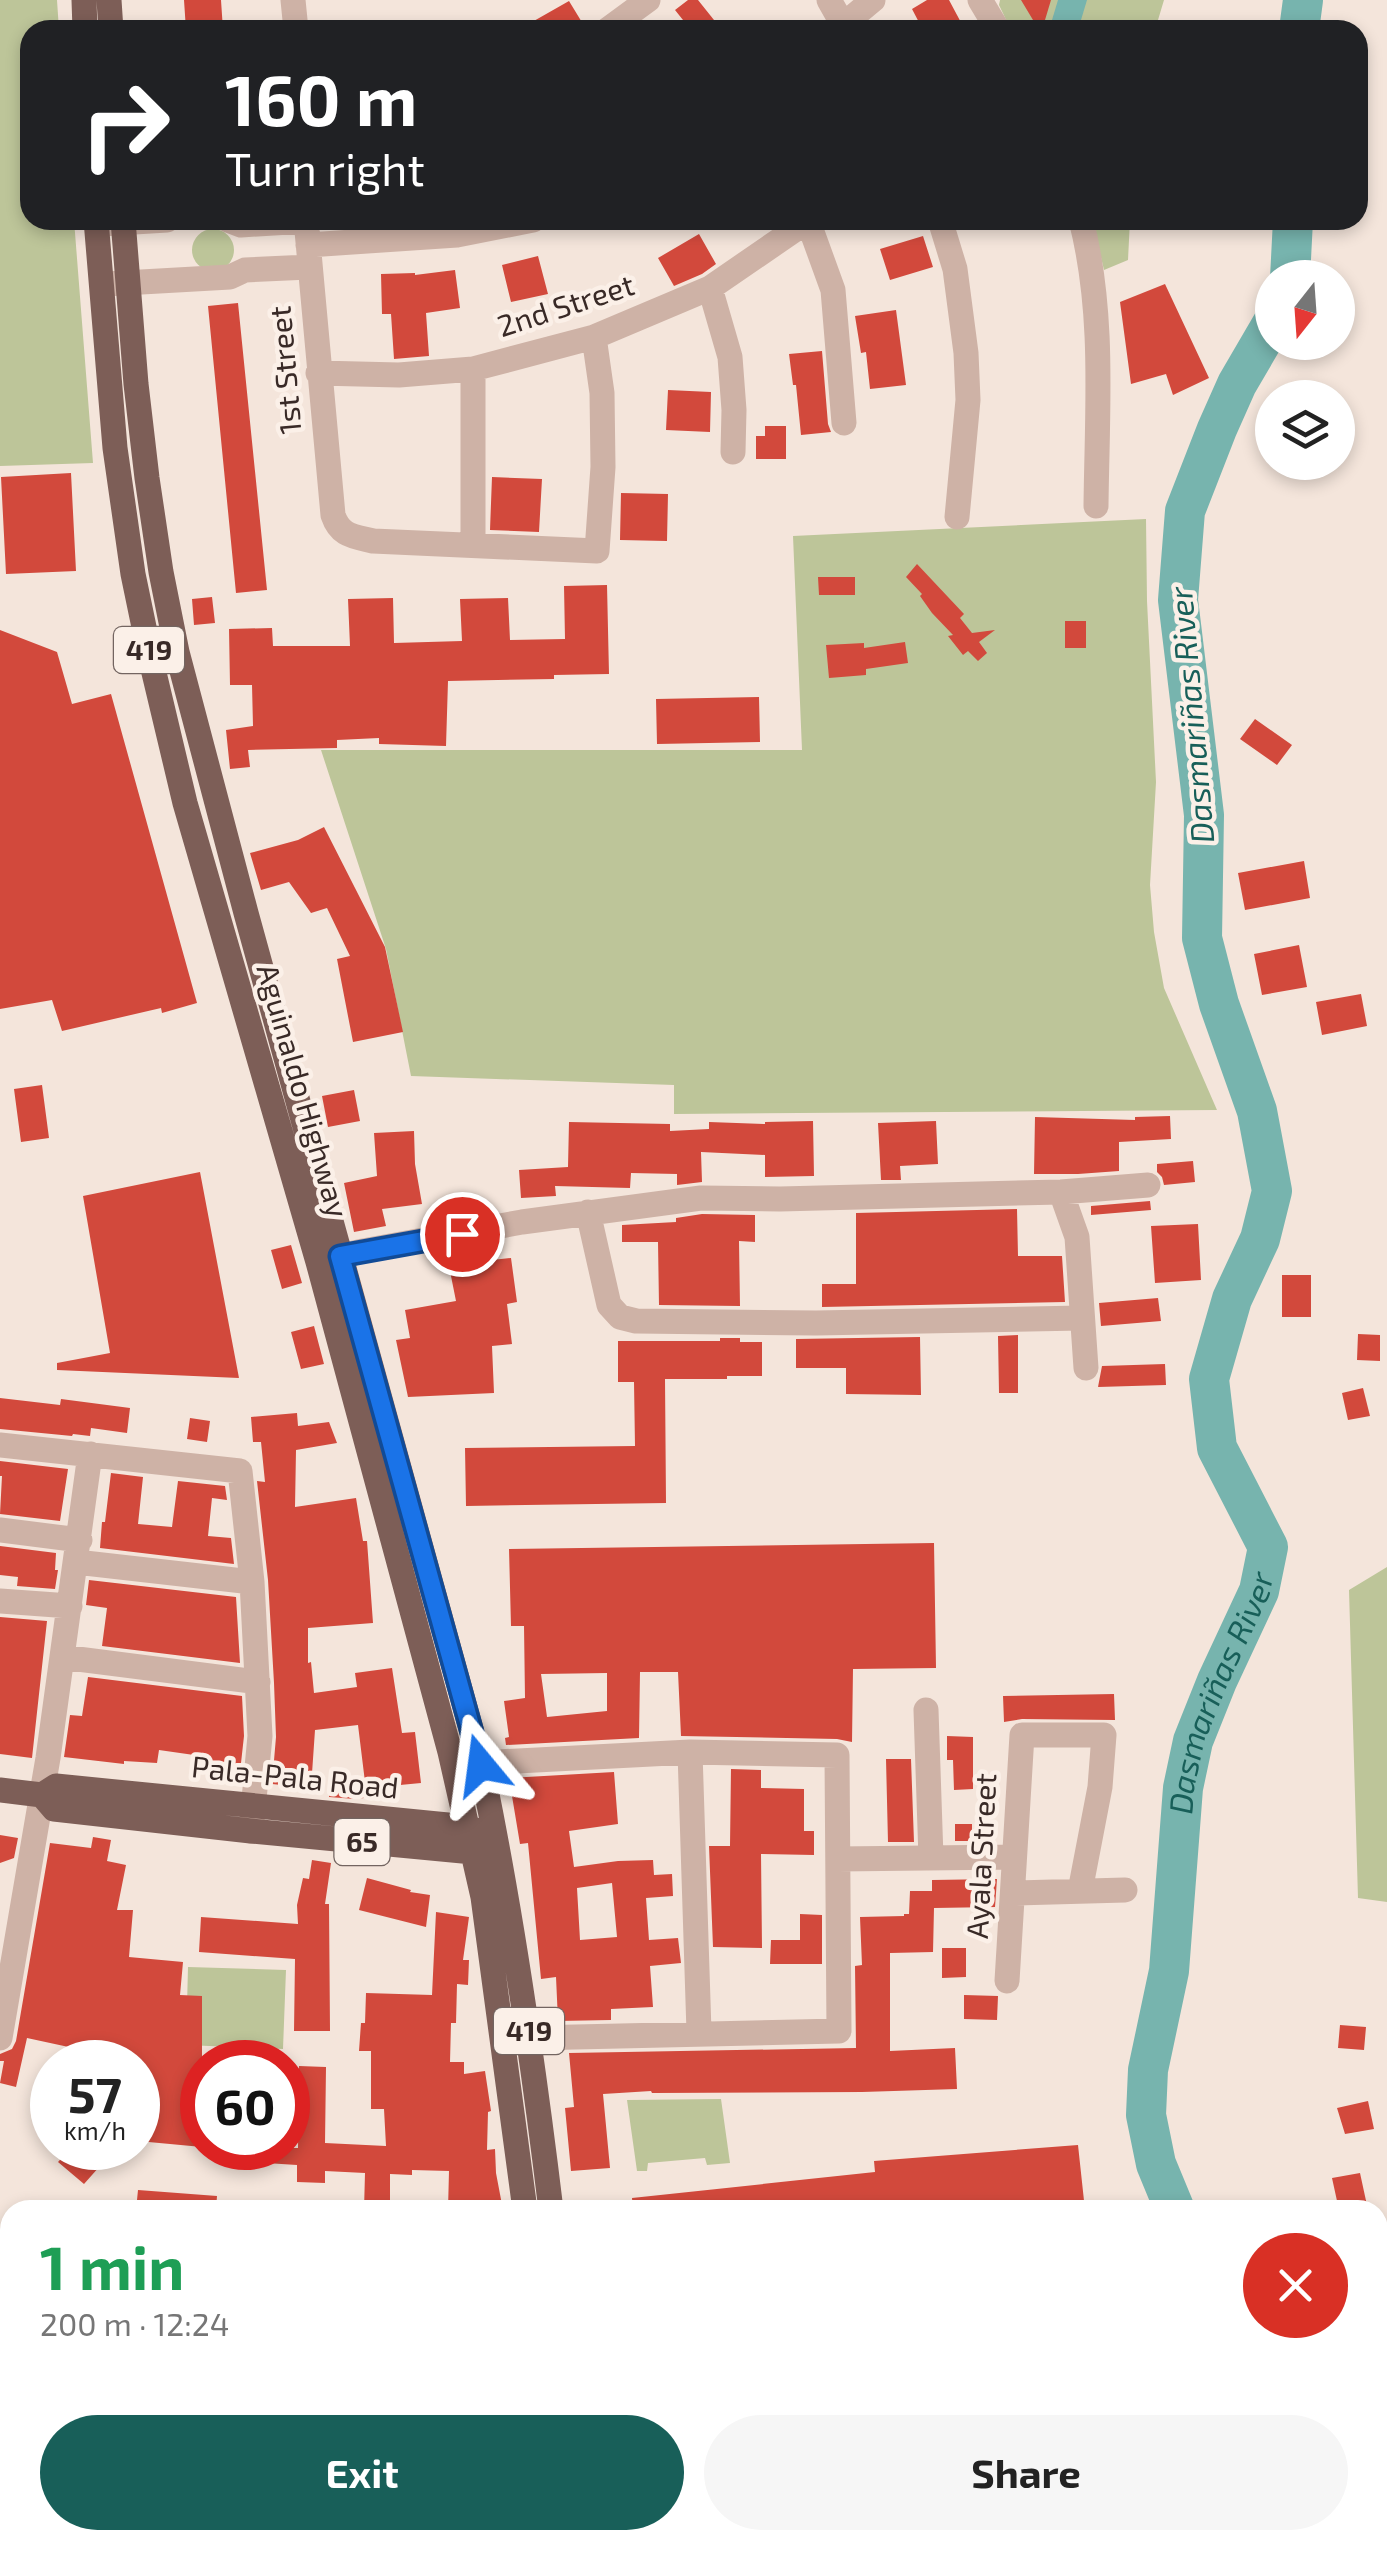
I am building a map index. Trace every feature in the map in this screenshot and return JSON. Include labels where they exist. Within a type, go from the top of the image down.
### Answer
[{"type":"main road","name":"Aguinaldo Highway","points":[[97,230],[115,448],[133,574],[150,656],[185,803],[329,1258],[481,1765],[530,2038],[551,2200]]},
{"type":"main road","name":"Aguinaldo Highway","points":[[124,230],[147,478],[177,652],[483,1897],[524,2200]]},
{"type":"main road","points":[[150,656],[177,652]]},
{"type":"main road","name":"Pala-Pala Road","points":[[0,1790],[42,1795],[54,1809],[252,1819],[470,1840]]},
{"type":"main road","points":[[470,1840],[497,1839]]},
{"type":"street","points":[[621,20],[648,0]]},
{"type":"street","points":[[851,20],[873,0]]},
{"type":"street","points":[[266,230],[307,238],[457,235],[482,230]]},
{"type":"street","name":"2nd Street","points":[[318,373],[399,375],[472,369],[594,337],[710,288],[794,230]]},
{"type":"street","points":[[812,230],[833,290],[844,423]]},
{"type":"street","points":[[943,230],[954,269],[966,354],[968,400],[957,517]]},
{"type":"street","points":[[1082,230],[1096,318],[1096,506]]},
{"type":"street","points":[[101,284],[230,277],[307,238]]},
{"type":"street","name":"1st Street","points":[[307,238],[332,514],[337,527],[348,535],[373,542],[473,544]]},
{"type":"street","points":[[710,288],[730,357],[733,452]]},
{"type":"street","points":[[472,369],[473,544],[597,552],[603,467],[602,392],[594,337]]},
{"type":"street","points":[[329,1258],[588,1212],[702,1198],[1061,1192],[1148,1185]]},
{"type":"street","points":[[1061,1192],[1078,1237],[1086,1368]]},
{"type":"street","points":[[588,1212],[609,1305],[620,1316],[636,1320],[816,1323],[1082,1318]]},
{"type":"street","points":[[0,1445],[240,1471],[252,1582],[260,1736],[252,1819]]},
{"type":"street","points":[[0,2038],[42,1795],[90,1454]]},
{"type":"street","points":[[0,1530],[78,1551],[252,1582]]},
{"type":"street","points":[[0,1601],[70,1606]]},
{"type":"street","points":[[62,1657],[258,1682]]},
{"type":"street","points":[[926,1710],[931,1858]]},
{"type":"street","name":"Ayala Street","points":[[1008,1981],[1022,1735],[1104,1735],[1100,1787],[1080,1891]]},
{"type":"street","points":[[690,1752],[699,2032]]},
{"type":"street","points":[[481,1765],[690,1752],[837,1755],[838,2031],[530,2038]]},
{"type":"street","points":[[838,1859],[1014,1857]]},
{"type":"street","points":[[1012,1892],[1124,1890]]},
{"type":"green space","points":[[0,0],[57,0],[58,20],[20,20],[20,230],[75,230],[93,463],[0,466]]},
{"type":"green space","points":[[1000,0],[1164,0],[1158,20],[1006,20]]},
{"type":"green space","points":[[1094,230],[1130,230],[1128,260],[1104,270]]},
{"type":"green space","points":[[205,231],[221,231],[232,242],[232,258],[221,269],[205,269],[194,258],[194,242]]},
{"type":"green space","points":[[1146,519],[1156,782],[1150,885],[1154,932],[1164,988],[1217,1110],[674,1114],[674,1085],[411,1076],[386,949],[321,750],[802,750],[793,536]]},
{"type":"green space","points":[[1387,1567],[1387,1902],[1358,1898],[1349,1590]]},
{"type":"green space","points":[[188,1967],[286,1970],[283,2040],[186,2040]]},
{"type":"green space","points":[[721,2099],[730,2163],[707,2165],[705,2158],[648,2163],[647,2171],[637,2171],[627,2100]]},
{"type":"water","points":[[1058,0],[1087,0],[1081,20],[1052,20]]},
{"type":"building","points":[[184,0],[221,0],[222,20],[185,20]]},
{"type":"building","points":[[688,0],[698,0],[714,20],[683,20],[675,10]]},
{"type":"building","points":[[927,0],[949,0],[960,20],[918,20],[912,9]]},
{"type":"building","points":[[1021,0],[1051,0],[1045,20],[1033,20]]},
{"type":"building","points":[[569,1],[581,20],[536,20]]},
{"type":"building","points":[[699,234],[716,264],[674,286],[658,258]]},
{"type":"building","points":[[923,236],[933,267],[890,280],[880,249]]},
{"type":"building","points":[[538,256],[548,294],[511,302],[502,265]]},
{"type":"building","points":[[455,270],[460,308],[426,313],[429,356],[394,359],[391,314],[382,314],[381,274]]},
{"type":"building","points":[[1165,284],[1209,378],[1173,395],[1166,374],[1131,384],[1120,302]]},
{"type":"building","points":[[238,303],[267,590],[236,593],[208,306]]},
{"type":"building","points":[[896,310],[906,385],[870,389],[866,352],[861,353],[855,316]]},
{"type":"building","points":[[822,351],[831,432],[801,435],[789,354]]},
{"type":"building","points":[[668,390],[711,392],[710,432],[666,430]]},
{"type":"building","points":[[765,426],[786,426],[786,459],[756,459],[756,436],[765,436]]},
{"type":"building","points":[[71,473],[76,571],[6,574],[1,477]]},
{"type":"building","points":[[492,477],[542,479],[539,532],[490,530]]},
{"type":"building","points":[[621,493],[668,494],[667,541],[620,540]]},
{"type":"building","points":[[917,564],[964,614],[960,618],[972,633],[995,630],[979,642],[987,653],[978,661],[968,651],[963,655],[948,636],[953,635],[906,577]]},
{"type":"building","points":[[818,577],[855,577],[855,595],[819,595]]},
{"type":"building","points":[[607,585],[609,674],[448,681],[446,746],[379,744],[379,738],[337,740],[337,748],[248,750],[250,767],[230,769],[226,730],[253,726],[252,685],[230,685],[229,629],[272,628],[273,646],[350,646],[348,599],[393,598],[394,643],[462,641],[460,599],[508,598],[510,640],[565,639],[564,586]]},
{"type":"building","points":[[212,597],[215,623],[194,625],[192,599]]},
{"type":"building","points":[[1065,621],[1086,621],[1086,648],[1065,648]]},
{"type":"building","points":[[0,630],[57,652],[72,704],[111,694],[197,1003],[62,1031],[52,1000],[0,1009]]},
{"type":"building","points":[[905,642],[908,663],[866,669],[866,675],[829,678],[826,645],[864,643],[864,648]]},
{"type":"building","points":[[759,697],[760,742],[657,744],[656,699]]},
{"type":"building","points":[[1255,719],[1292,745],[1277,765],[1240,739]]},
{"type":"building","points":[[324,827],[385,947],[403,1032],[353,1042],[337,959],[350,956],[327,908],[311,913],[289,882],[261,890],[250,853],[298,840]]},
{"type":"building","points":[[1304,861],[1310,898],[1245,910],[1238,873]]},
{"type":"building","points":[[1299,945],[1307,987],[1262,995],[1254,954]]},
{"type":"building","points":[[1361,994],[1367,1026],[1322,1035],[1316,1002]]},
{"type":"building","points":[[42,1085],[49,1138],[21,1142],[14,1089]]},
{"type":"building","points":[[354,1090],[360,1121],[328,1127],[322,1096]]},
{"type":"building","points":[[1170,1116],[1171,1139],[1119,1142],[1119,1171],[1034,1174],[1035,1117],[1135,1120]]},
{"type":"building","points":[[813,1121],[814,1176],[765,1177],[765,1155],[701,1152],[702,1182],[677,1185],[677,1174],[631,1173],[630,1188],[555,1186],[556,1196],[521,1198],[519,1170],[568,1167],[569,1122],[670,1124],[670,1131],[709,1129],[709,1122]]},
{"type":"building","points":[[936,1121],[938,1164],[900,1166],[901,1180],[881,1180],[878,1123]]},
{"type":"building","points":[[414,1131],[422,1204],[382,1209],[386,1226],[354,1232],[344,1183],[377,1176],[374,1133]]},
{"type":"building","points":[[1193,1161],[1195,1182],[1164,1185],[1157,1172],[1157,1164]]},
{"type":"building","points":[[200,1172],[239,1378],[57,1370],[57,1363],[110,1353],[83,1196]]},
{"type":"building","points":[[1150,1201],[1151,1210],[1091,1215],[1091,1206]]},
{"type":"building","points":[[1017,1209],[1018,1256],[1062,1256],[1065,1302],[822,1307],[822,1284],[856,1284],[856,1213]]},
{"type":"building","points":[[702,1214],[755,1215],[755,1242],[739,1241],[740,1306],[659,1305],[658,1242],[622,1242],[622,1225],[676,1222],[676,1218]]},
{"type":"building","points":[[1198,1224],[1201,1280],[1155,1283],[1151,1226]]},
{"type":"building","points":[[291,1245],[302,1283],[282,1289],[271,1250]]},
{"type":"building","points":[[472,1252],[474,1262],[511,1258],[517,1302],[507,1304],[512,1344],[492,1346],[494,1393],[408,1397],[396,1340],[410,1338],[405,1310],[456,1301],[447,1256]]},
{"type":"building","points":[[1282,1275],[1311,1275],[1311,1317],[1282,1317]]},
{"type":"building","points":[[1158,1298],[1161,1321],[1101,1326],[1099,1303]]},
{"type":"building","points":[[314,1326],[324,1364],[301,1369],[291,1332]]},
{"type":"building","points":[[1358,1334],[1380,1335],[1380,1361],[1357,1360]]},
{"type":"building","points":[[1018,1335],[1018,1393],[999,1393],[998,1336]]},
{"type":"building","points":[[920,1337],[921,1395],[846,1394],[846,1368],[796,1368],[796,1339]]},
{"type":"building","points":[[720,1338],[762,1342],[762,1376],[665,1379],[666,1503],[466,1506],[465,1448],[635,1446],[634,1382],[618,1382],[618,1341]]},
{"type":"building","points":[[1165,1364],[1166,1385],[1098,1387],[1102,1366]]},
{"type":"building","points":[[1363,1388],[1370,1416],[1348,1420],[1342,1393]]},
{"type":"building","points":[[0,1398],[60,1405],[61,1399],[130,1408],[127,1433],[91,1428],[90,1436],[72,1436],[0,1429]]},
{"type":"building","points":[[297,1413],[298,1426],[329,1422],[337,1443],[296,1450],[295,1507],[356,1498],[363,1541],[367,1541],[373,1623],[308,1628],[308,1663],[311,1662],[314,1693],[357,1687],[355,1673],[392,1668],[402,1733],[415,1732],[421,1783],[400,1785],[400,1794],[355,1799],[329,1797],[330,1781],[365,1782],[358,1725],[315,1730],[311,1788],[272,1784],[276,1737],[274,1683],[257,1481],[265,1482],[261,1442],[253,1442],[251,1417]]},
{"type":"building","points":[[190,1418],[210,1421],[207,1442],[187,1439]]},
{"type":"building","points":[[0,1461],[68,1469],[60,1521],[0,1514]]},
{"type":"building","points":[[111,1473],[143,1477],[138,1524],[172,1527],[178,1481],[225,1486],[227,1500],[212,1498],[208,1536],[231,1538],[234,1564],[100,1548]]},
{"type":"building","points":[[934,1543],[936,1668],[853,1669],[852,1742],[681,1736],[678,1672],[640,1672],[639,1738],[506,1745],[505,1738],[509,1737],[504,1701],[525,1698],[524,1626],[511,1626],[509,1549]],"holes":[[[607,1673],[607,1711],[547,1717],[541,1674]]]},
{"type":"building","points":[[0,1546],[56,1553],[55,1589],[17,1586],[18,1577],[0,1575]]},
{"type":"building","points":[[89,1580],[236,1597],[240,1663],[102,1646],[107,1608],[86,1605]]},
{"type":"building","points":[[0,1617],[47,1621],[32,1758],[0,1754]]},
{"type":"building","points":[[88,1677],[242,1696],[244,1736],[239,1781],[226,1780],[228,1767],[193,1763],[194,1755],[159,1750],[157,1763],[124,1764],[64,1757],[70,1715],[82,1716]]},
{"type":"building","points":[[1114,1694],[1115,1720],[1004,1722],[1003,1696]]},
{"type":"building","points":[[947,1736],[973,1737],[973,1789],[954,1790],[953,1760],[947,1760]]},
{"type":"building","points":[[886,1759],[911,1759],[914,1842],[888,1842]]},
{"type":"building","points":[[731,1769],[761,1770],[761,1788],[804,1789],[804,1831],[814,1831],[814,1855],[761,1854],[762,1948],[713,1947],[709,1846],[730,1846]]},
{"type":"building","points":[[614,1772],[618,1824],[569,1831],[574,1867],[653,1860],[654,1875],[672,1874],[673,1896],[646,1898],[649,1940],[678,1938],[681,1963],[650,1966],[653,2007],[611,2009],[611,2020],[558,2021],[556,1977],[541,1979],[528,1843],[520,1844],[509,1778]],"holes":[[[612,1883],[617,1937],[580,1940],[577,1888]]]},
{"type":"building","points":[[997,1790],[998,1810],[980,1810],[980,1791]]},
{"type":"building","points":[[955,1824],[972,1824],[972,1841],[955,1841]]},
{"type":"building","points":[[0,1835],[18,1838],[14,1858],[0,1863]]},
{"type":"building","points":[[93,1837],[111,1840],[107,1861],[126,1865],[117,1910],[133,1910],[129,1957],[183,1962],[180,1995],[202,1996],[202,2040],[180,2040],[180,2145],[160,2143],[160,2040],[27,2038],[16,2087],[0,2083],[4,2061],[0,2061],[0,2054],[12,2049],[16,2041],[50,1843],[91,1848]]},
{"type":"building","points":[[312,1860],[331,1863],[325,1904],[329,1904],[330,2031],[294,2031],[295,1959],[199,1952],[201,1917],[298,1924],[297,1905],[303,1878],[309,1879]]},
{"type":"building","points":[[367,1878],[430,1895],[426,1927],[359,1910]]},
{"type":"building","points":[[997,1879],[995,1907],[934,1908],[933,1952],[890,1953],[890,2051],[955,2048],[957,2089],[603,2094],[610,2168],[571,2171],[565,2108],[574,2107],[569,2053],[856,2048],[855,1966],[862,1965],[860,1917],[909,1914],[910,1891],[932,1891],[932,1880]]},
{"type":"building","points":[[436,1912],[469,1917],[463,1960],[469,1960],[468,1985],[457,1984],[450,2062],[464,2062],[464,2074],[485,2071],[491,2111],[487,2150],[495,2149],[501,2200],[448,2200],[449,2171],[390,2174],[390,2200],[364,2200],[365,2173],[325,2171],[325,2183],[297,2182],[297,2170],[310,2170],[310,2066],[326,2067],[325,2143],[386,2146],[384,2109],[371,2109],[371,2051],[359,2051],[366,1993],[432,1995]]},
{"type":"building","points":[[800,1914],[822,1915],[822,1964],[770,1964],[771,1940],[800,1940]]},
{"type":"building","points":[[942,1948],[966,1948],[966,1977],[942,1978]]},
{"type":"building","points":[[964,1995],[998,1996],[997,2020],[964,2019]]},
{"type":"building","points":[[1340,2025],[1366,2027],[1364,2050],[1338,2048]]},
{"type":"building","points":[[1368,2101],[1374,2129],[1345,2134],[1337,2108]]},
{"type":"building","points":[[1078,2145],[1084,2200],[632,2200],[875,2172],[874,2161]]},
{"type":"building","points":[[67,2170],[96,2170],[84,2184]]},
{"type":"building","points":[[1360,2173],[1366,2200],[1337,2200],[1332,2178]]},
{"type":"building","points":[[138,2190],[217,2196],[217,2200],[137,2200]]},
{"type":"waterway","name":"Dasmariñas River","points":[[1300,20],[1303,0]]},
{"type":"waterway","name":"Dasmariñas River","points":[[1291,260],[1292,230]]},
{"type":"waterway","name":"Dasmariñas River","points":[[1171,2200],[1156,2164],[1146,2115],[1148,2070],[1169,1971],[1183,1788],[1193,1741],[1259,1591],[1268,1547],[1217,1448],[1209,1379],[1232,1299],[1260,1239],[1272,1191],[1257,1111],[1219,1004],[1202,938],[1204,815],[1178,600],[1185,511],[1217,429],[1255,353]]},
{"type":"route","points":[[462,1234],[340,1256],[481,1765]]}]
